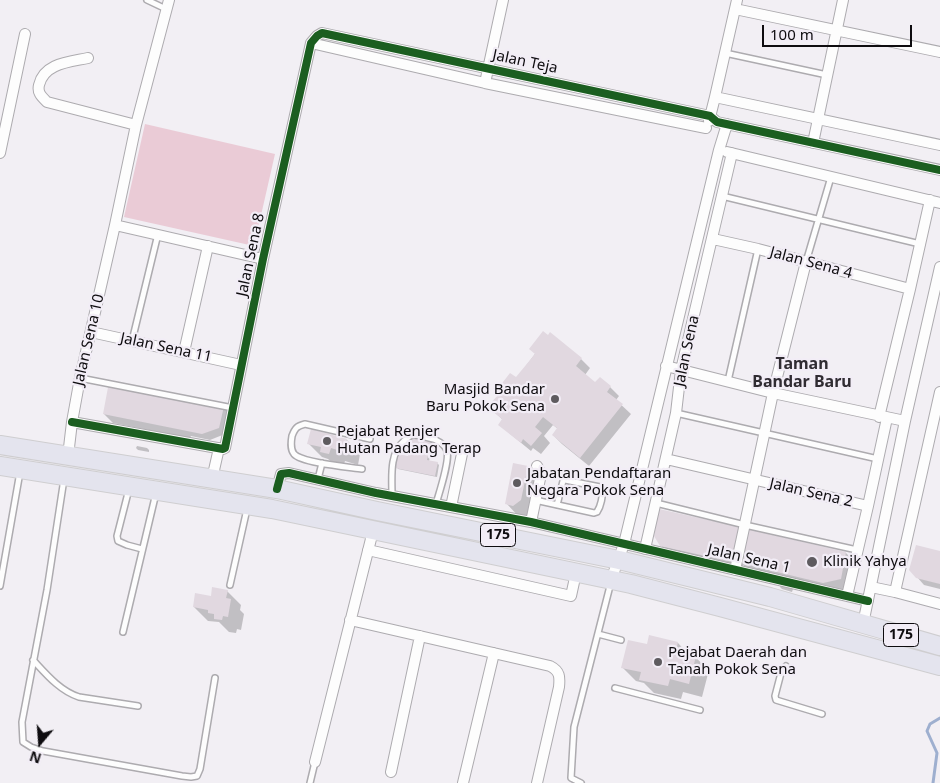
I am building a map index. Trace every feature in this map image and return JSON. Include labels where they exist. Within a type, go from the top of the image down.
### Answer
[{"type":"highway","name":"175","points":[[0,445],[277,489],[432,522],[621,552],[770,598],[839,628],[940,666]]},
{"type":"highway","name":"175","points":[[0,466],[272,509],[373,531],[483,565],[576,573],[720,607],[839,628],[863,624],[940,646]]},
{"type":"street","points":[[485,83],[503,0]]},
{"type":"street","points":[[813,143],[843,0]]},
{"type":"street","points":[[611,580],[621,552],[719,150],[715,96],[736,4],[836,30],[940,52]]},
{"type":"street","name":"Jalan Sena 10","points":[[68,456],[72,422],[90,332],[136,125],[167,5]]},
{"type":"street","name":"Jalan Teja","points":[[718,121],[706,128],[485,83],[312,43],[322,33],[335,35],[940,170]]},
{"type":"street","points":[[0,149],[26,34]]},
{"type":"street","name":"Jalan Sena 8","points":[[218,448],[223,449],[226,446],[241,364],[312,43]]},
{"type":"street","points":[[88,58],[63,63],[45,72],[40,80],[38,89],[41,96],[47,102],[136,125]]},
{"type":"street","points":[[715,96],[940,145]]},
{"type":"street","points":[[719,150],[935,202],[920,244],[883,417],[878,459],[847,596]]},
{"type":"street","name":"Jalan Sena","points":[[645,549],[676,413],[681,370],[732,153]]},
{"type":"street","points":[[115,225],[264,259]]},
{"type":"street","name":"Jalan Sena 4","points":[[713,239],[910,289]]},
{"type":"street","points":[[184,352],[208,246]]},
{"type":"street","name":"Jalan Sena 2","points":[[736,570],[773,393],[806,262]]},
{"type":"street","points":[[863,624],[905,422],[940,267]]},
{"type":"street","name":"Jalan Sena 11","points":[[90,332],[241,364]]},
{"type":"street","points":[[666,366],[773,393],[905,422]]},
{"type":"street","points":[[895,592],[939,398]]},
{"type":"street","points":[[72,422],[218,448],[212,479]]},
{"type":"street","points":[[451,507],[463,449]]},
{"type":"street","name":"Jalan Sena 2","points":[[666,459],[868,506]]},
{"type":"street","points":[[531,522],[541,474],[537,466]]},
{"type":"street","points":[[277,489],[280,476],[285,472],[436,504],[432,522]]},
{"type":"street","points":[[389,513],[392,496]]},
{"type":"street","name":"Jalan Sena 1","points":[[436,504],[531,522],[621,552],[645,549],[868,601]]},
{"type":"street","points":[[315,762],[373,531]]},
{"type":"street","points":[[368,550],[483,565],[571,596],[576,573]]},
{"type":"street","points":[[871,587],[940,604]]},
{"type":"street","points":[[350,620],[555,668],[560,677],[559,687],[537,783]]},
{"type":"street","points":[[390,772],[420,636]]},
{"type":"street","points":[[462,783],[494,653]]},
{"type":"lane","points":[[147,0],[167,5]]},
{"type":"lane","points":[[725,53],[827,75]]},
{"type":"lane","points":[[806,262],[831,177]]},
{"type":"lane","points":[[722,196],[920,244]]},
{"type":"lane","points":[[132,340],[158,234]]},
{"type":"lane","points":[[728,381],[758,249]]},
{"type":"lane","points":[[80,378],[233,408]]},
{"type":"lane","points":[[676,413],[878,459]]},
{"type":"lane","points":[[362,469],[301,459],[292,451],[291,445],[294,429],[305,424],[370,439]]},
{"type":"lane","points":[[392,496],[392,470],[399,445],[413,435],[431,438],[444,446],[448,451],[448,460],[436,504]]},
{"type":"lane","points":[[318,479],[322,463]]},
{"type":"lane","points":[[0,586],[20,469]]},
{"type":"lane","points":[[64,476],[47,590],[22,722],[23,742],[43,751],[182,776],[197,776],[200,769],[215,678]]},
{"type":"lane","points":[[535,500],[557,505],[594,513],[597,512],[602,489],[565,480],[563,481],[557,505]]},
{"type":"lane","points":[[129,486],[117,536],[118,541],[127,546],[142,549]]},
{"type":"lane","points":[[123,632],[156,490]]},
{"type":"lane","points":[[656,503],[858,550]]},
{"type":"lane","points":[[230,586],[248,506]]},
{"type":"lane","points":[[581,783],[571,778],[574,727],[611,580]]},
{"type":"lane","points":[[598,634],[621,640]]},
{"type":"lane","points":[[33,660],[72,695],[138,706]]},
{"type":"lane","points":[[786,666],[781,673],[774,696],[776,700],[822,714]]},
{"type":"lane","points":[[615,688],[700,710]]},
{"type":"lane","points":[[310,783],[315,762]]},
{"type":"shaded area","points":[[145,124],[275,154],[254,246],[124,217]]},
{"type":"building","name":"Masjid Bandar Baru Pokok Sena","points":[[543,331],[548,335],[550,332],[582,358],[576,366],[595,382],[600,377],[611,386],[607,392],[623,404],[580,458],[552,435],[557,428],[543,417],[535,427],[542,433],[531,446],[523,439],[521,443],[498,425],[502,419],[487,407],[499,394],[496,391],[510,373],[516,377],[535,354],[529,349]]},
{"type":"building","points":[[109,382],[224,406],[219,428],[202,434],[103,414]]},
{"type":"building","name":"Pejabat Renjer Hutan Padang Terap","points":[[311,429],[347,439],[344,452],[331,448],[329,454],[320,452],[321,447],[307,444]]},
{"type":"building","points":[[412,436],[431,440],[427,460],[438,462],[435,476],[395,468],[398,454],[408,456]]},
{"type":"building","name":"Jabatan Pendaftaran Negara Pokok Sena","points":[[513,463],[528,466],[521,500],[513,506],[505,504]]},
{"type":"building","points":[[659,509],[740,527],[733,562],[660,546],[654,536]]},
{"type":"building","points":[[747,529],[846,552],[841,579],[823,583],[739,563]]},
{"type":"building","points":[[916,545],[940,551],[940,584],[916,578],[909,570]]},
{"type":"building","points":[[212,587],[228,590],[226,598],[231,599],[228,617],[223,616],[222,620],[214,619],[214,614],[208,613],[208,610],[193,607],[195,593],[211,596]]},
{"type":"building","name":"Pejabat Daerah dan Tanah Pokok Sena","points":[[649,635],[678,642],[676,651],[696,656],[689,684],[670,679],[668,686],[639,680],[641,672],[621,668],[628,640],[647,644]]},
{"type":"waterway","points":[[933,783],[937,753],[927,731],[930,724],[940,718]]},
{"type":"cycle path","points":[[72,422],[225,448],[263,259],[311,43],[322,33],[710,116],[717,122],[940,170]]},
{"type":"cycle path","points":[[277,489],[281,474],[289,473],[376,493],[531,522],[868,601]]},
{"type":"place","name":"Masjid Bandar Baru Pokok Sena","points":[[555,399]]},
{"type":"place","name":"Pejabat Renjer Hutan Padang Terap","points":[[327,441]]},
{"type":"place","name":"Jabatan Pendaftaran Negara Pokok Sena","points":[[517,483]]},
{"type":"place","name":"Klinik Yahya","points":[[812,562]]},
{"type":"place","name":"Pejabat Daerah dan Tanah Pokok Sena","points":[[658,662]]},
{"type":"district","name":"Taman Bandar Baru","points":[[802,373]]}]
